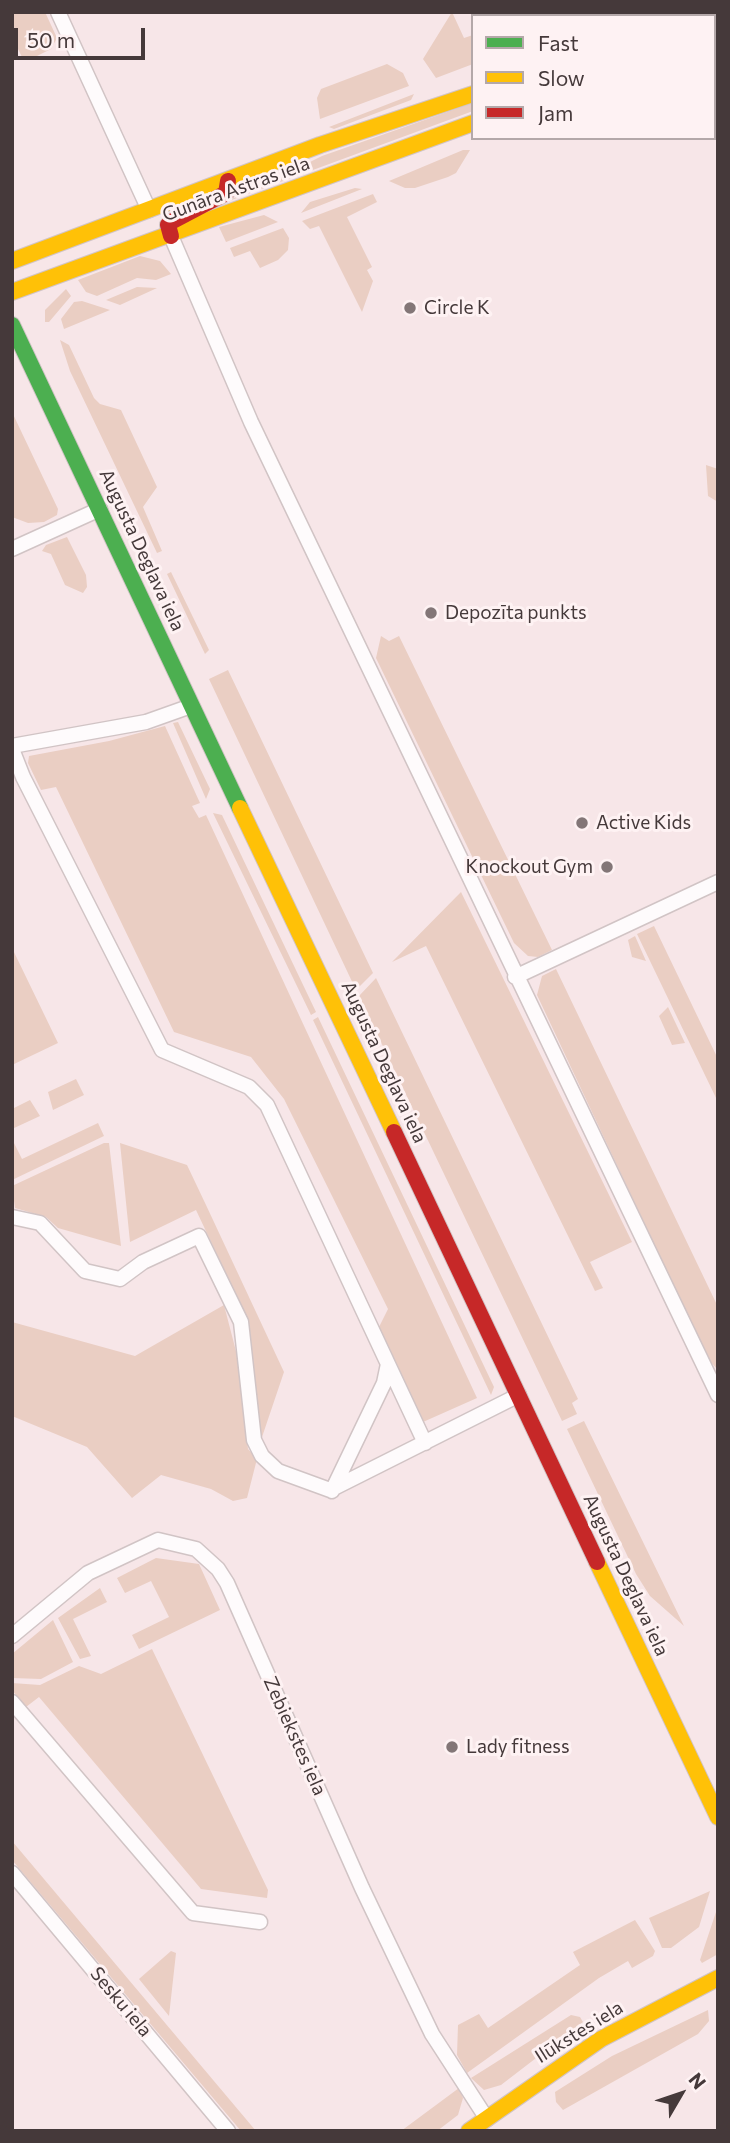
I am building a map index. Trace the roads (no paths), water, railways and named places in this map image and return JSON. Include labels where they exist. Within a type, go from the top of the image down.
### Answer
[{"type":"main road","name":"Gunāra Astras iela","points":[[12,261],[320,145],[471,95]]},
{"type":"main road","name":"Gunāra Astras iela","points":[[12,292],[171,236],[471,124]]},
{"type":"main road","points":[[171,236],[168,225],[171,222],[219,198],[226,192],[228,181]]},
{"type":"main road","name":"Augusta Deglava iela","points":[[12,325],[718,1817]]},
{"type":"main road","name":"Ilūkstes iela","points":[[469,2131],[601,2039],[718,1979]]},
{"type":"street","points":[[58,12],[149,210]]},
{"type":"street","points":[[171,236],[251,422],[515,978],[718,1395]]},
{"type":"street","points":[[12,549],[100,509]]},
{"type":"street","points":[[191,706],[146,722],[12,748],[23,777],[162,1050],[249,1087],[267,1105],[425,1443]]},
{"type":"street","points":[[515,978],[718,882]]},
{"type":"street","points":[[12,1217],[40,1223],[85,1271],[120,1279],[143,1262],[199,1236],[241,1322],[254,1440],[262,1456],[278,1471],[332,1491],[519,1395]]},
{"type":"street","points":[[332,1491],[384,1383],[388,1364]]},
{"type":"street","name":"Zebiekstes iela","points":[[12,1636],[89,1573],[158,1540],[197,1549],[218,1569],[227,1583],[362,1888],[432,2034],[486,2119]]},
{"type":"street","points":[[12,1702],[193,1913],[260,1922]]},
{"type":"street","name":"Sesku iela","points":[[12,1873],[228,2131]]},
{"type":"place","name":"Circle K","points":[[410,308]]},
{"type":"place","name":"Depozīta punkts","points":[[431,613]]},
{"type":"place","name":"Active Kids","points":[[582,823]]},
{"type":"place","name":"Knockout Gym","points":[[607,867]]},
{"type":"place","name":"Lady fitness","points":[[452,1747]]}]
